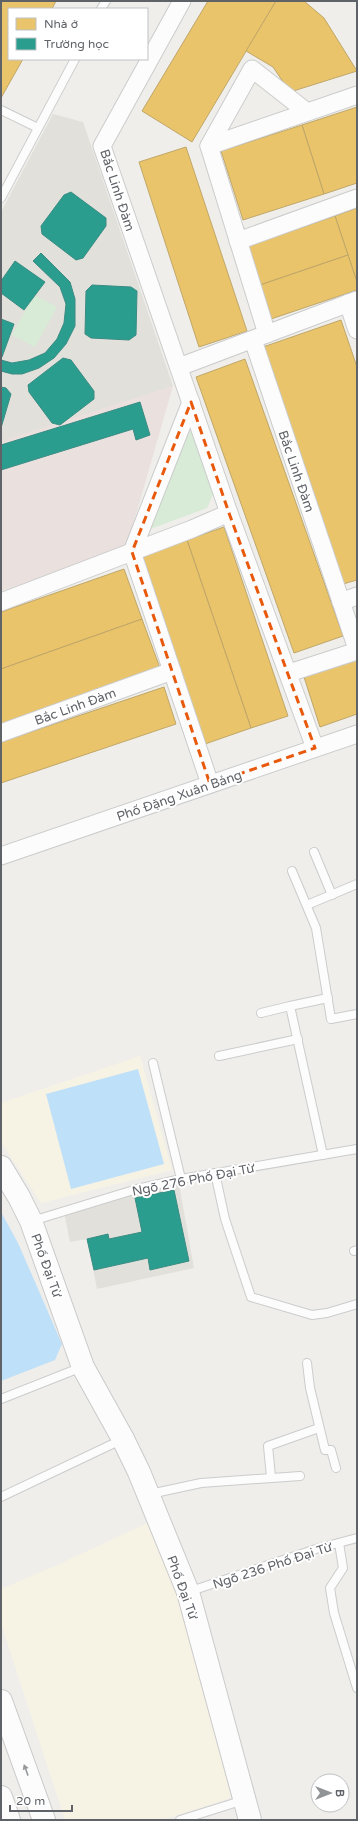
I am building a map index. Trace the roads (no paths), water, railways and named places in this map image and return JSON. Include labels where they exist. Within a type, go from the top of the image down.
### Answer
[{"type":"street","name":"Bắc Linh Đàm","points":[[182,1],[102,146],[229,513],[315,748]]},
{"type":"street","points":[[209,146],[252,69],[307,112]]},
{"type":"street","points":[[209,146],[357,95]]},
{"type":"street","name":"Bắc Linh Đàm","points":[[209,146],[238,241],[260,337],[349,599],[357,650],[288,673]]},
{"type":"street","points":[[238,241],[357,198]]},
{"type":"street","points":[[179,367],[352,302],[357,330]]},
{"type":"street","points":[[191,402],[132,552],[210,784]]},
{"type":"street","points":[[1,602],[229,513]]},
{"type":"street","name":"Bắc Linh Đàm","points":[[1,733],[172,671]]},
{"type":"street","name":"Phố Đặng Xuân Bảng","points":[[1,856],[357,734]]},
{"type":"street","name":"Phố Đại Từ","points":[[1,1166],[19,1196],[31,1221],[83,1367],[123,1439],[139,1472],[147,1495],[188,1592],[247,1810]]},
{"type":"street","points":[[1,1701],[44,1820]]},
{"type":"street","points":[[1,1797],[9,1820]]},
{"type":"lane","points":[[1,198],[74,60]]},
{"type":"lane","points":[[1,110],[38,128]]},
{"type":"lane","points":[[314,852],[332,894]]},
{"type":"lane","points":[[292,871],[316,928],[331,1019],[357,1014]]},
{"type":"lane","points":[[307,905],[357,884]]},
{"type":"lane","points":[[261,1013],[328,998]]},
{"type":"lane","points":[[290,1006],[323,1154]]},
{"type":"lane","points":[[219,1056],[298,1039]]},
{"type":"lane","points":[[153,1063],[181,1179]]},
{"type":"lane","name":"Ngõ 276 Phố Đại Từ","points":[[31,1221],[137,1189],[181,1179],[357,1149]]},
{"type":"lane","points":[[215,1173],[225,1219],[251,1297],[312,1316],[328,1313],[357,1304]]},
{"type":"lane","points":[[307,1363],[310,1388],[325,1450],[331,1450],[336,1468]]},
{"type":"lane","points":[[1,1399],[83,1367]]},
{"type":"lane","points":[[271,1477],[268,1446],[319,1428]]},
{"type":"lane","points":[[1,1497],[123,1439]]},
{"type":"lane","points":[[147,1495],[201,1483],[300,1476]]},
{"type":"lane","name":"Ngõ 236 Phố Đại Từ","points":[[188,1592],[357,1538]]},
{"type":"lane","points":[[339,1543],[343,1568],[330,1588],[334,1613],[357,1688]]},
{"type":"lane","points":[[180,1820],[247,1810]]},
{"type":"water","points":[[138,1069],[164,1164],[71,1189],[46,1094]]},
{"type":"water","points":[[1,1212],[18,1243],[62,1344],[55,1360],[1,1381]]}]
